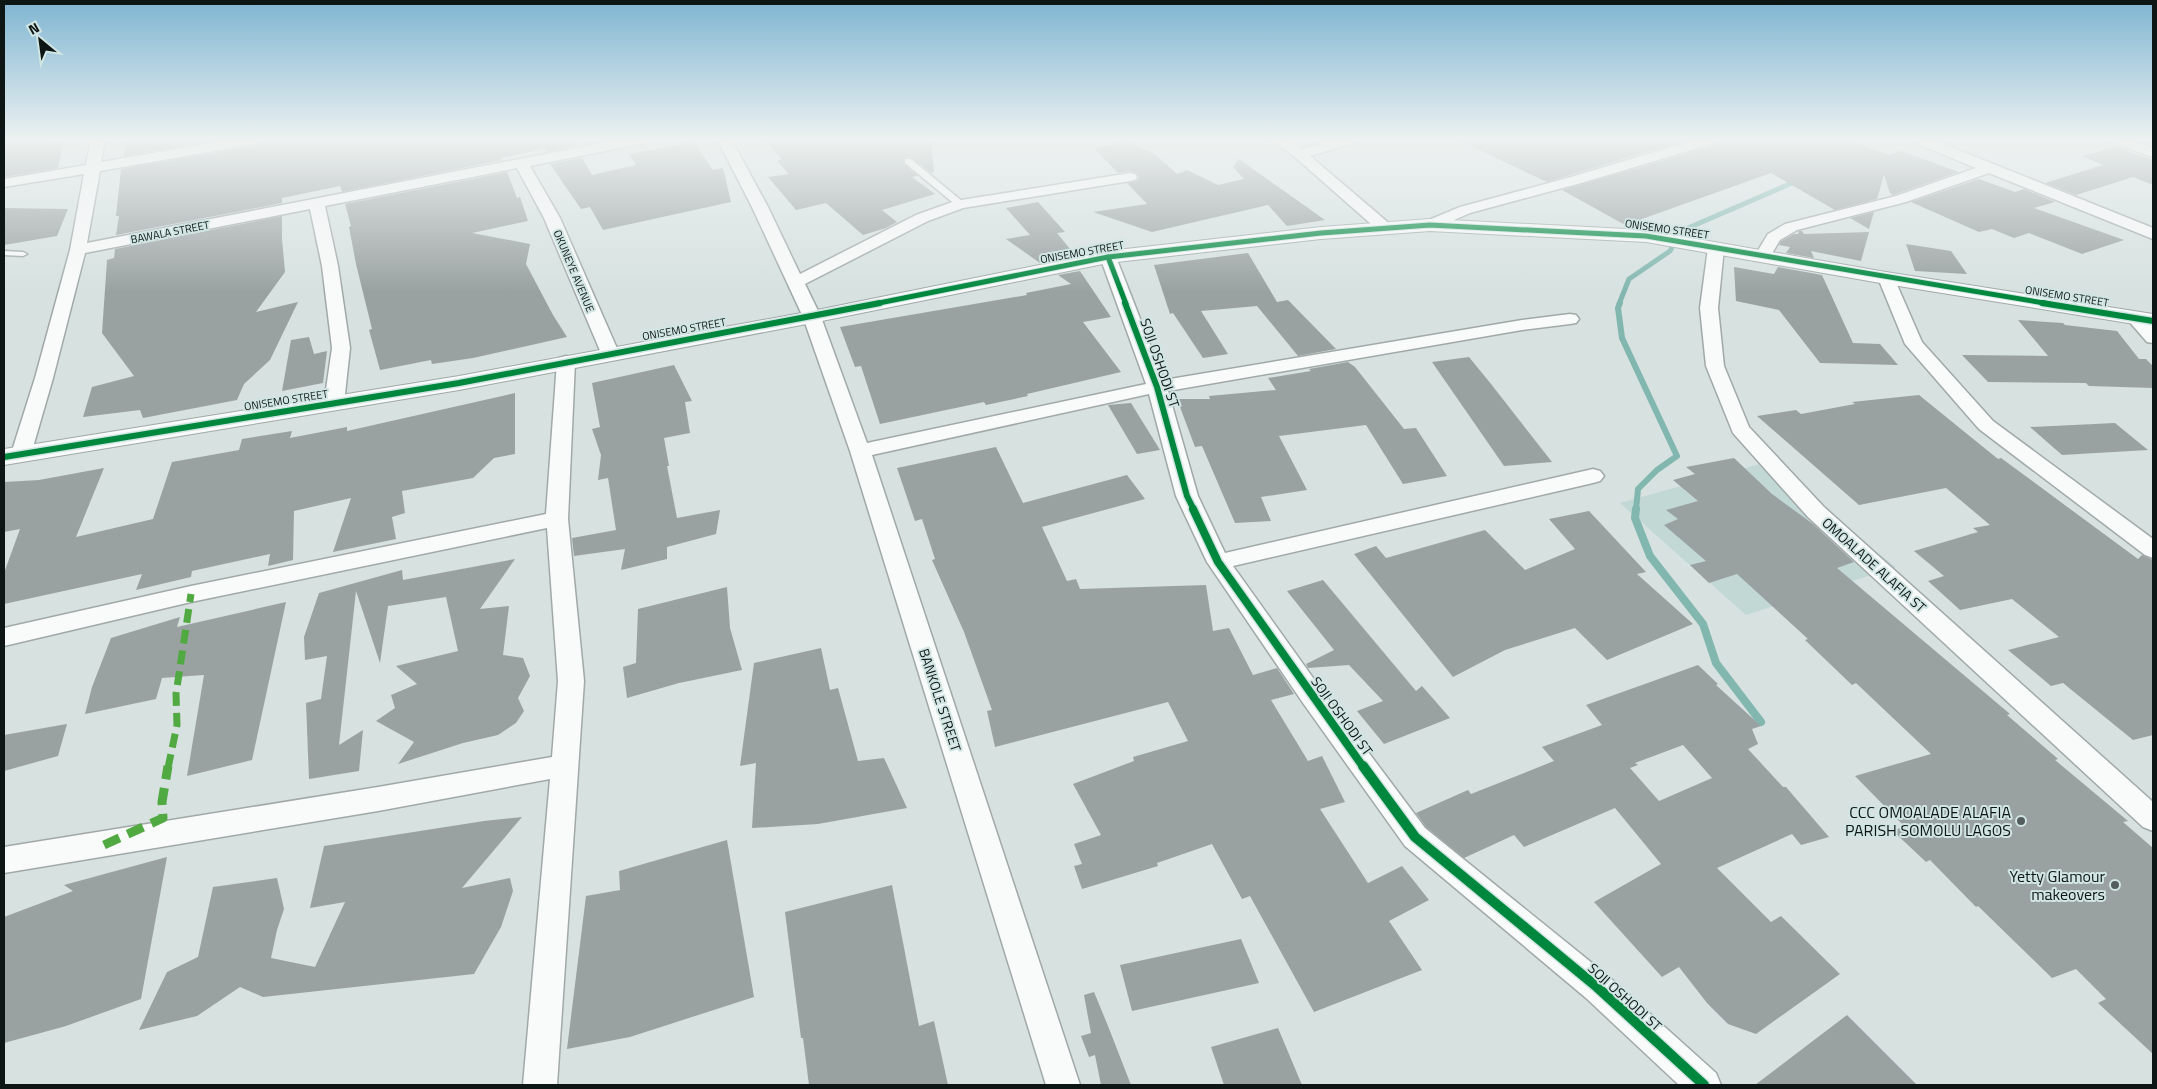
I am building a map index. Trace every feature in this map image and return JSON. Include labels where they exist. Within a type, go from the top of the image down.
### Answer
[{"type":"street","points":[[13,456],[44,378],[78,250],[88,190]]},
{"type":"street","name":"BAWALA STREET","points":[[78,250],[390,190]]},
{"type":"street","name":"OKUNEYE AVENUE","points":[[536,190],[552,218],[610,353]]},
{"type":"street","name":"BANKOLE STREET","points":[[751,190],[812,317],[860,451],[1064,1085]]},
{"type":"street","points":[[794,282],[922,218],[960,204],[1049,190]]},
{"type":"street","points":[[1341,190],[1385,228]]},
{"type":"street","points":[[1430,225],[1465,210],[1540,190]]},
{"type":"street","points":[[1762,257],[1774,237],[1791,227],[1901,199],[1927,190]]},
{"type":"street","points":[[2043,190],[2153,234]]},
{"type":"street","points":[[317,204],[330,266],[341,348],[334,403]]},
{"type":"street","name":"ONISEMO STREET","points":[[13,456],[459,383],[610,353],[812,317],[1108,257],[1321,233],[1430,225],[1646,236],[1886,278],[2145,320]]},
{"type":"street","name":"OMOALADE ALAFIA ST","points":[[1716,248],[1709,308],[1715,366],[1740,430],[1816,512],[2153,819]]},
{"type":"street","name":"SOJI OSHODI ST","points":[[1108,257],[1157,387],[1187,496],[1218,562],[1415,837],[1597,988],[1704,1085]]},
{"type":"street","points":[[1886,278],[1914,344],[1986,425],[2153,550]]},
{"type":"street","points":[[860,451],[1157,387],[1522,325],[1570,319]]},
{"type":"street","points":[[2145,320],[2153,338]]},
{"type":"street","points":[[540,1085],[571,681],[557,519],[566,362]]},
{"type":"street","points":[[1218,562],[1593,476]]},
{"type":"street","points":[[4,637],[191,594],[557,519]]},
{"type":"street","points":[[4,860],[378,799],[564,766]]},
{"type":"lane","points":[[943,190],[960,204]]},
{"type":"lane","points":[[4,253],[23,254]]},
{"type":"shaded area","points":[[1760,464],[1896,567],[1746,615],[1620,503]]},
{"type":"building","points":[[119,190],[322,190],[282,198],[282,203],[116,235],[119,216],[116,216]]},
{"type":"building","points":[[417,190],[514,190],[517,198],[520,197],[528,221],[472,233],[530,244],[526,264],[567,337],[473,358],[432,364],[431,360],[380,370],[369,330],[372,329],[356,264],[349,227],[351,226],[345,204]]},
{"type":"building","points":[[568,190],[728,190],[731,202],[603,230],[590,207],[581,209]]},
{"type":"building","points":[[779,190],[929,190],[935,194],[882,210],[897,222],[886,228],[863,235],[826,203],[796,210]]},
{"type":"building","points":[[1133,190],[1282,190],[1325,220],[1287,226],[1268,205],[1152,232],[1093,212],[1147,204]]},
{"type":"building","points":[[1563,190],[1724,190],[1625,225]]},
{"type":"building","points":[[1800,190],[1880,190],[1877,199],[1835,210]]},
{"type":"building","points":[[1889,190],[1908,190],[1893,195]]},
{"type":"building","points":[[1947,190],[2009,190],[2015,192],[2026,190],[2055,202],[2034,208],[2124,240],[2082,254],[2029,233],[2014,238],[1992,229],[1979,232],[1911,202]]},
{"type":"building","points":[[2063,190],[2092,190],[2076,195]]},
{"type":"building","points":[[1038,202],[1065,232],[1057,233],[1070,249],[1066,250],[1071,257],[1040,263],[1006,239],[1030,235],[1006,208]]},
{"type":"building","points":[[4,208],[68,209],[57,236],[4,245]]},
{"type":"building","points":[[1874,212],[1869,229],[1850,218]]},
{"type":"building","points":[[282,216],[285,272],[256,312],[298,302],[270,360],[244,384],[237,400],[143,418],[140,410],[83,417],[92,387],[134,376],[102,333],[107,260],[114,258],[115,249]]},
{"type":"building","points":[[1799,231],[1802,231],[1804,234],[1869,232],[1861,261],[1811,251],[1814,258],[1786,253],[1790,247],[1779,245],[1781,241],[1794,234],[1798,234]]},
{"type":"building","points":[[1906,244],[1951,251],[1967,274],[1915,271]]},
{"type":"building","points":[[1248,253],[1277,302],[1288,300],[1336,349],[1298,356],[1257,306],[1201,311],[1228,354],[1203,358],[1173,313],[1170,314],[1154,265]]},
{"type":"building","points":[[1734,267],[1774,274],[1778,267],[1822,275],[1853,343],[1880,344],[1898,365],[1820,363],[1779,310],[1736,301]]},
{"type":"building","points":[[1080,271],[1111,317],[1083,322],[1121,372],[1027,394],[1028,396],[986,405],[984,402],[880,424],[861,366],[855,367],[840,327],[1027,295],[1026,293],[1071,284],[1058,275]]},
{"type":"building","points":[[2018,320],[2063,323],[2065,325],[2117,331],[2139,359],[2146,359],[2153,366],[2153,388],[2089,386],[2086,383],[1988,382],[1962,355],[2048,356]]},
{"type":"building","points":[[309,337],[314,354],[327,351],[323,383],[282,391],[291,340]]},
{"type":"building","points":[[1469,357],[1552,462],[1504,466],[1432,362]]},
{"type":"building","points":[[1348,362],[1355,367],[1404,429],[1416,428],[1447,476],[1403,484],[1366,425],[1279,436],[1307,490],[1261,497],[1271,521],[1235,523],[1202,446],[1195,447],[1177,399],[1210,399],[1209,396],[1276,390],[1268,378],[1311,371],[1309,369]]},
{"type":"building","points":[[674,365],[692,401],[685,402],[690,433],[664,438],[669,466],[667,466],[677,518],[720,510],[716,534],[667,547],[667,559],[621,570],[625,549],[574,556],[572,538],[616,530],[608,478],[598,480],[601,455],[592,429],[600,427],[592,383]]},
{"type":"building","points":[[515,393],[515,454],[494,458],[473,478],[402,491],[405,513],[392,517],[396,539],[333,552],[351,498],[294,511],[293,560],[268,566],[270,554],[192,571],[191,577],[136,590],[142,574],[4,604],[4,573],[20,529],[4,532],[4,482],[39,480],[104,468],[76,537],[153,519],[172,462],[239,450],[242,439],[292,431],[290,438],[347,427],[347,431]]},
{"type":"building","points":[[1919,395],[1998,459],[2001,458],[2138,559],[2142,555],[2153,560],[2153,735],[2133,740],[2063,683],[2051,686],[2008,650],[2059,637],[2012,599],[1960,610],[1928,581],[1944,576],[1914,551],[1978,532],[1973,528],[1990,525],[1946,488],[1859,505],[1757,416],[1796,410],[1801,414],[1855,404],[1852,402]]},
{"type":"building","points":[[1131,403],[1160,450],[1137,454],[1108,405]]},
{"type":"building","points":[[2115,423],[2148,450],[2062,455],[2030,427]]},
{"type":"building","points":[[996,447],[1023,503],[1127,475],[1145,499],[1042,527],[1067,581],[1076,579],[1080,589],[1206,585],[1213,631],[1229,628],[1253,675],[1277,668],[1294,694],[1271,700],[1308,761],[1322,756],[1345,802],[1320,809],[1368,883],[1402,866],[1429,900],[1389,921],[1422,970],[1314,1012],[1250,896],[1242,899],[1212,844],[1157,863],[1158,866],[1082,889],[1074,866],[1082,864],[1074,844],[1101,835],[1073,784],[1134,761],[1133,757],[1188,741],[1168,702],[995,747],[987,711],[992,710],[964,632],[932,560],[935,559],[922,519],[915,521],[897,468]]},
{"type":"building","points":[[1734,458],[1772,494],[1813,524],[1854,562],[1837,568],[2010,714],[2007,715],[2058,759],[2055,760],[2128,821],[2123,822],[2153,848],[2153,1054],[2098,1003],[2106,999],[2076,969],[2052,978],[1978,906],[1976,907],[1930,860],[1926,862],[1893,831],[1904,826],[1855,776],[1931,754],[1856,683],[1852,685],[1805,640],[1808,639],[1737,574],[1709,583],[1690,565],[1706,561],[1664,525],[1678,519],[1666,510],[1698,501],[1673,480],[1695,474],[1686,467]]},
{"type":"building","points":[[1589,511],[1646,572],[1637,574],[1693,624],[1607,660],[1575,628],[1505,650],[1453,677],[1354,554],[1376,546],[1386,558],[1485,530],[1525,570],[1575,549],[1549,519]]},
{"type":"building","points":[[515,559],[480,609],[509,606],[503,655],[523,658],[530,676],[518,698],[524,711],[516,723],[498,735],[463,743],[398,764],[414,742],[376,721],[395,708],[391,695],[417,684],[396,666],[458,651],[446,597],[388,606],[380,663],[356,591],[339,745],[363,730],[359,771],[309,779],[306,703],[321,699],[327,656],[305,660],[304,637],[319,593],[402,570],[403,580]]},
{"type":"building","points":[[1323,580],[1416,691],[1422,686],[1450,718],[1384,744],[1357,711],[1383,701],[1349,665],[1308,668],[1306,664],[1334,650],[1287,591]]},
{"type":"building","points":[[727,587],[730,628],[742,670],[679,683],[627,698],[623,667],[636,663],[638,609]]},
{"type":"building","points":[[286,602],[252,760],[187,776],[204,675],[162,678],[156,699],[85,714],[92,687],[111,638],[180,617],[177,627]]},
{"type":"building","points":[[821,648],[830,690],[838,688],[858,761],[884,758],[907,808],[818,824],[752,828],[756,763],[740,766],[754,663]]},
{"type":"building","points":[[1698,665],[1718,684],[1716,685],[1761,726],[1752,729],[1758,744],[1748,749],[1783,787],[1786,787],[1829,837],[1801,845],[1792,834],[1717,868],[1771,922],[1781,916],[1840,974],[1756,1034],[1728,1024],[1707,1003],[1679,967],[1662,977],[1594,902],[1661,864],[1615,808],[1524,847],[1514,835],[1464,858],[1426,827],[1416,813],[1468,790],[1471,794],[1554,761],[1542,747],[1602,725],[1586,705]],"holes":[[[1683,745],[1712,778],[1659,801],[1630,768],[1638,765],[1635,763]]]},
{"type":"building","points":[[67,724],[58,756],[4,771],[4,735]]},
{"type":"building","points":[[522,817],[462,888],[510,878],[513,891],[501,927],[474,974],[263,997],[240,987],[197,1016],[139,1030],[167,972],[198,957],[213,887],[277,878],[284,909],[271,958],[315,967],[345,902],[310,908],[324,846],[484,821]]},
{"type":"building","points":[[727,840],[754,997],[630,1037],[567,1049],[586,896],[620,890],[619,871]]},
{"type":"building","points":[[167,857],[141,999],[66,1026],[4,1043],[4,917],[73,891],[64,885]]},
{"type":"building","points":[[892,885],[919,1026],[934,1021],[948,1085],[809,1085],[785,912]]},
{"type":"building","points":[[1241,939],[1259,983],[1132,1011],[1120,965]]},
{"type":"building","points":[[1094,992],[1131,1085],[1101,1085],[1095,1055],[1089,1057],[1081,1036],[1091,1033],[1084,995]]},
{"type":"building","points":[[1847,1015],[1917,1085],[1755,1085]]},
{"type":"building","points":[[1278,1028],[1302,1085],[1224,1085],[1211,1047]]},
{"type":"waterway","points":[[1619,304],[1629,279],[1670,251],[1681,231],[1776,190]]},
{"type":"waterway","points":[[1620,303],[1618,308],[1622,338],[1677,456],[1657,470],[1638,489],[1636,510]]},
{"type":"waterway","points":[[1636,509],[1635,518],[1650,556],[1703,624],[1716,663],[1761,722]]},
{"type":"marked path","points":[[104,845],[163,818],[162,802],[177,725],[178,709],[176,694],[191,594]]},
{"type":"cycle path","points":[[4,457],[459,383],[812,317],[1108,257],[1321,233],[1430,225],[1646,236],[1886,278],[2153,321]]},
{"type":"cycle path","points":[[1108,257],[1157,387],[1187,496],[1218,562],[1312,696],[1415,837],[1597,987],[1704,1085]]},
{"type":"place","name":"CCC OMOALADE ALAFIA PARISH SOMOLU LAGOS","points":[[2021,821]]},
{"type":"place","name":"Yetty Glamour makeovers","points":[[2115,885]]}]
